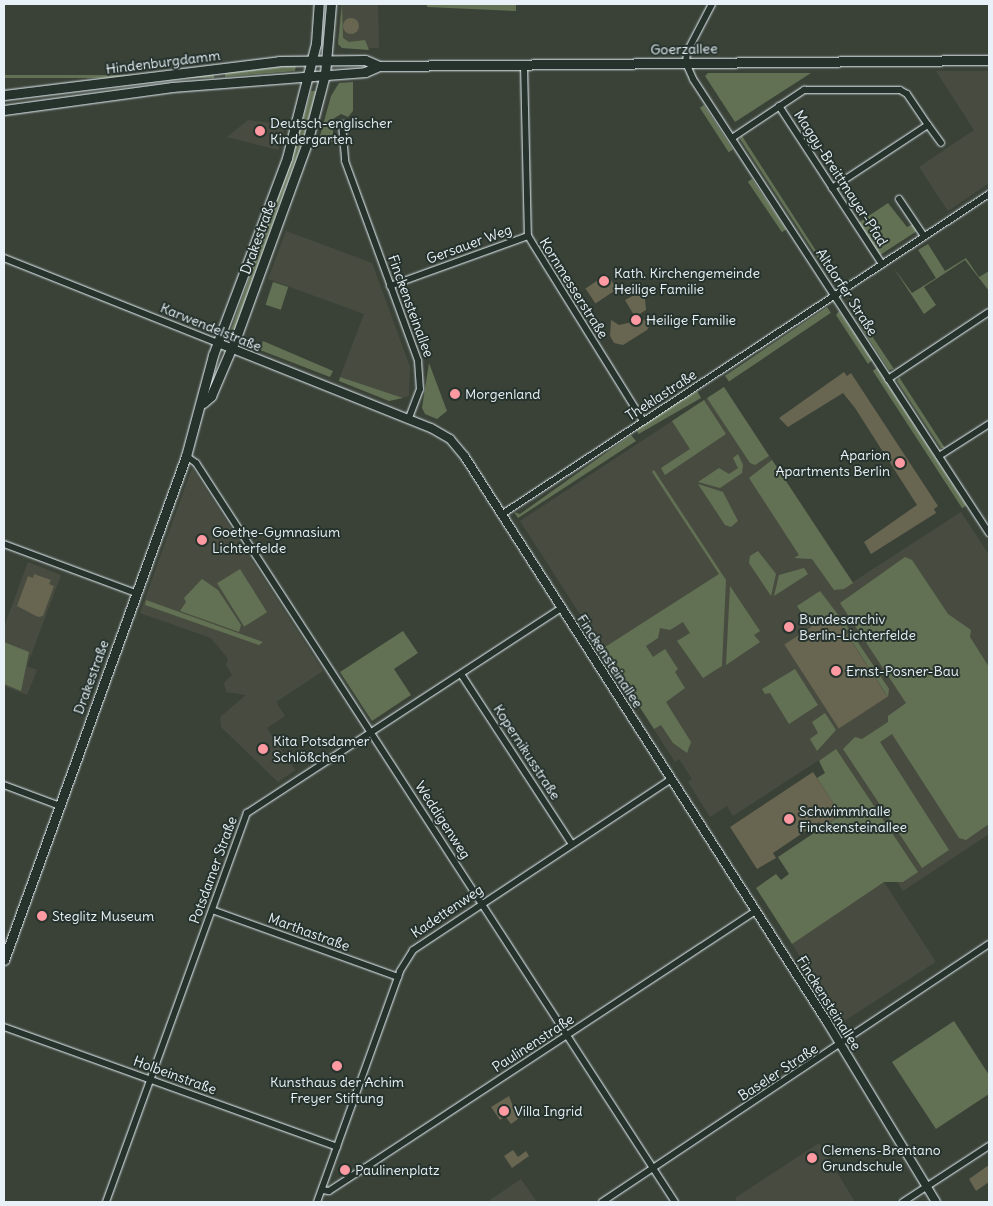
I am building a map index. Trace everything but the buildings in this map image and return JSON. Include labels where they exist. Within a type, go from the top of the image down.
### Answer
[{"type":"main road","name":"Drakestraße","points":[[203,404],[200,391],[288,158],[309,75],[318,4]]},
{"type":"main road","name":"Drakestraße","points":[[4,960],[186,456],[203,404],[211,396],[231,348],[307,143],[325,74],[331,4]]},
{"type":"main road","name":"Hindenburgdamm","points":[[4,95],[312,59],[327,60]]},
{"type":"main road","name":"Goerzallee","points":[[327,60],[371,61],[379,66]]},
{"type":"main road","name":"Goerzallee","points":[[325,74],[365,72],[379,66],[989,60]]},
{"type":"main road","name":"Hindenburgdamm","points":[[4,110],[325,74]]},
{"type":"street","points":[[686,63],[689,48],[712,4]]},
{"type":"street","name":"Altdorfer Straße","points":[[686,63],[732,138],[989,533]]},
{"type":"street","name":"Kornmesserstraße","points":[[524,65],[528,236],[643,421]]},
{"type":"street","points":[[732,138],[804,90],[900,90],[907,94],[940,144]]},
{"type":"street","name":"Maggy-Breittmayer-Pfad","points":[[779,106],[882,264]]},
{"type":"street","name":"Finckensteinallee","points":[[342,124],[345,161],[420,372],[420,389],[408,420],[450,440],[501,515],[756,911],[936,1202]]},
{"type":"street","points":[[832,188],[928,125]]},
{"type":"street","name":"Theklastraße","points":[[501,515],[989,194]]},
{"type":"street","points":[[900,200],[924,236]]},
{"type":"street","name":"Gersauer Weg","points":[[390,286],[528,236]]},
{"type":"street","name":"Karwendelstraße","points":[[4,258],[408,420]]},
{"type":"street","points":[[888,379],[989,312]]},
{"type":"street","points":[[939,456],[989,424]]},
{"type":"street","name":"Weddigenweg","points":[[186,456],[196,463],[675,1202]]},
{"type":"street","points":[[4,544],[136,593]]},
{"type":"street","name":"Potsdamer Straße","points":[[106,1202],[249,811],[561,608]]},
{"type":"street","name":"Kopernikusstraße","points":[[461,674],[572,844]]},
{"type":"street","name":"Kadettenweg","points":[[317,1202],[398,977],[420,943],[671,778]]},
{"type":"street","points":[[4,785],[60,806]]},
{"type":"street","name":"Marthastraße","points":[[212,910],[398,977]]},
{"type":"street","name":"Paulinenstraße","points":[[322,1190],[329,1191],[756,911]]},
{"type":"street","name":"Baseler Straße","points":[[602,1202],[833,1052],[839,1043],[989,944]]},
{"type":"street","name":"Holbeinstraße","points":[[4,1027],[337,1147]]},
{"type":"street","points":[[903,1202],[989,1146]]},
{"type":"shaded area","points":[[341,4],[378,4],[379,48],[342,48],[338,44]]},
{"type":"shaded area","points":[[936,71],[989,71],[989,183],[948,211],[919,167],[974,130]]},
{"type":"shaded area","name":"Deutsch-englischer Kindergarten","points":[[248,120],[286,125],[278,150],[227,137]]},
{"type":"shaded area","points":[[286,231],[372,263],[410,367],[409,396],[403,398],[340,377],[364,314],[268,279]]},
{"type":"shaded area","name":"Bundesarchiv Berlin-Lichterfelde","points":[[724,387],[853,582],[961,512],[989,555],[989,834],[903,891],[819,760],[733,816],[727,806],[710,817],[688,782],[692,779],[679,759],[675,762],[520,521]]},
{"type":"shaded area","name":"Goethe-Gymnasium Lichterfelde","points":[[192,468],[323,671],[276,702],[285,716],[267,728],[295,770],[278,782],[221,727],[220,717],[246,695],[226,692],[224,683],[232,675],[226,665],[228,659],[211,638],[140,613]]},
{"type":"shaded area","points":[[28,562],[61,575],[27,666],[37,670],[27,695],[4,686],[4,627]]},
{"type":"shaded area","points":[[884,882],[936,962],[843,1022],[791,942]]},
{"type":"shaded area","name":"Clemens-Brentano Grundschule","points":[[819,1143],[855,1202],[738,1202],[735,1198]]},
{"type":"shaded area","points":[[521,1179],[537,1202],[487,1202]]},
{"type":"green space","points":[[342,4],[343,38],[349,42],[365,40],[369,50],[342,48],[338,44]]},
{"type":"green space","points":[[427,4],[516,4],[516,11],[427,7]]},
{"type":"green space","points":[[296,65],[295,71],[225,77],[225,73]]},
{"type":"green space","points":[[708,73],[811,73],[735,122],[705,76]]},
{"type":"green space","points":[[4,75],[214,75],[214,78],[4,78]]},
{"type":"green space","points":[[353,82],[353,111],[348,117],[341,114],[333,119],[333,142],[318,143],[331,96],[339,83]]},
{"type":"green space","points":[[311,91],[316,91],[303,140],[234,331],[231,329],[294,151]]},
{"type":"green space","points":[[704,105],[733,149],[729,152],[700,108]]},
{"type":"green space","points":[[742,136],[829,271],[827,272],[740,139]]},
{"type":"green space","points":[[752,179],[786,230],[782,232],[748,182]]},
{"type":"green space","points":[[888,203],[907,227],[913,224],[917,231],[880,255],[858,223]]},
{"type":"green space","points":[[928,244],[945,271],[966,258],[979,277],[989,271],[989,291],[965,260],[924,287],[936,305],[924,314],[893,267],[912,293],[936,278],[918,250]]},
{"type":"green space","points":[[273,282],[288,287],[281,310],[266,305]]},
{"type":"green space","points":[[827,307],[831,313],[729,382],[725,376]]},
{"type":"green space","points":[[839,311],[872,360],[868,364],[836,315]]},
{"type":"green space","points":[[860,318],[894,369],[889,370],[857,321]]},
{"type":"green space","points":[[263,341],[333,371],[330,377],[260,350]]},
{"type":"green space","points":[[429,363],[447,411],[437,419],[425,414],[422,408]]},
{"type":"green space","points":[[877,368],[966,506],[962,508],[873,371]]},
{"type":"green space","points":[[340,377],[403,398],[389,401],[339,381]]},
{"type":"green space","points":[[899,377],[945,448],[941,448],[897,381]]},
{"type":"green space","points":[[724,387],[769,456],[755,465],[750,463],[707,398]]},
{"type":"green space","points":[[697,391],[701,398],[639,434],[635,427]]},
{"type":"green space","points":[[704,400],[726,434],[665,475],[661,468],[690,449],[672,421]]},
{"type":"green space","points":[[631,435],[636,441],[518,518],[514,512],[520,514]]},
{"type":"green space","points":[[738,454],[743,465],[742,473],[720,488],[698,482],[719,468],[729,474],[738,468],[733,458]]},
{"type":"green space","points":[[772,460],[853,583],[844,589],[834,590],[812,559],[794,558],[799,555],[749,478]]},
{"type":"green space","points":[[654,470],[726,580],[722,666],[703,678],[677,641],[690,633],[683,622],[670,630],[660,628],[658,638],[646,646],[653,657],[665,649],[678,669],[675,672],[685,688],[666,702],[691,742],[687,753],[673,743],[661,725],[654,729],[602,649],[719,574],[652,472]]},
{"type":"green space","points":[[698,484],[723,492],[738,521],[731,527],[725,525]]},
{"type":"green space","points":[[758,551],[776,574],[771,596],[749,563],[750,556]]},
{"type":"green space","points":[[905,557],[912,560],[948,614],[971,630],[970,637],[989,667],[989,824],[966,840],[959,838],[892,734],[880,742],[949,850],[922,868],[843,749],[855,737],[862,739],[888,722],[888,716],[906,703],[840,603]]},
{"type":"green space","points":[[804,568],[808,574],[774,596],[779,575]]},
{"type":"green space","points":[[240,569],[267,612],[244,627],[217,583]]},
{"type":"green space","points":[[202,579],[218,590],[241,625],[239,632],[180,611],[186,602],[184,598]]},
{"type":"green space","points":[[730,586],[760,631],[754,635],[760,642],[726,665]]},
{"type":"green space","points":[[820,591],[849,629],[845,631],[833,613],[812,628],[797,606]]},
{"type":"green space","points":[[146,600],[263,642],[259,645],[145,605]]},
{"type":"green space","points":[[403,631],[418,653],[394,669],[411,695],[372,721],[340,672]]},
{"type":"green space","points":[[851,632],[889,689],[888,697],[847,634]]},
{"type":"green space","points":[[4,642],[29,652],[21,691],[4,684]]},
{"type":"green space","points":[[795,669],[818,705],[789,724],[770,693],[765,694],[762,689]]},
{"type":"green space","points":[[825,713],[836,730],[817,751],[810,739],[818,733],[812,722]]},
{"type":"green space","points":[[836,749],[918,872],[903,882],[884,882],[792,944],[756,888],[776,874],[781,880],[789,874],[778,857],[841,815],[817,778],[825,773],[819,761]]},
{"type":"green space","points":[[954,1021],[989,1075],[989,1094],[936,1129],[892,1062]]},
{"type":"place","name":"Deutsch-englischer Kindergarten","points":[[260,131]]},
{"type":"place","name":"Kath. Kirchengemeinde Heilige Familie","points":[[604,281]]},
{"type":"place","name":"Heilige Familie","points":[[636,320]]},
{"type":"place","name":"Morgenland","points":[[455,394]]},
{"type":"place","name":"Aparion Apartments Berlin","points":[[900,463]]},
{"type":"place","name":"Goethe-Gymnasium Lichterfelde","points":[[202,540]]},
{"type":"place","name":"Bundesarchiv Berlin-Lichterfelde","points":[[789,627]]},
{"type":"place","name":"Ernst-Posner-Bau","points":[[836,671]]},
{"type":"place","name":"Kita Potsdamer Schlößchen","points":[[263,749]]},
{"type":"place","name":"Schwimmhalle Finckensteinallee","points":[[789,819]]},
{"type":"place","name":"Steglitz Museum","points":[[42,916]]},
{"type":"place","name":"Kunsthaus der Achim Freyer Stiftung","points":[[337,1066]]},
{"type":"place","name":"Villa Ingrid","points":[[504,1111]]},
{"type":"place","name":"Clemens-Brentano Grundschule","points":[[812,1158]]},
{"type":"place","name":"Paulinenplatz","points":[[345,1170]]}]
